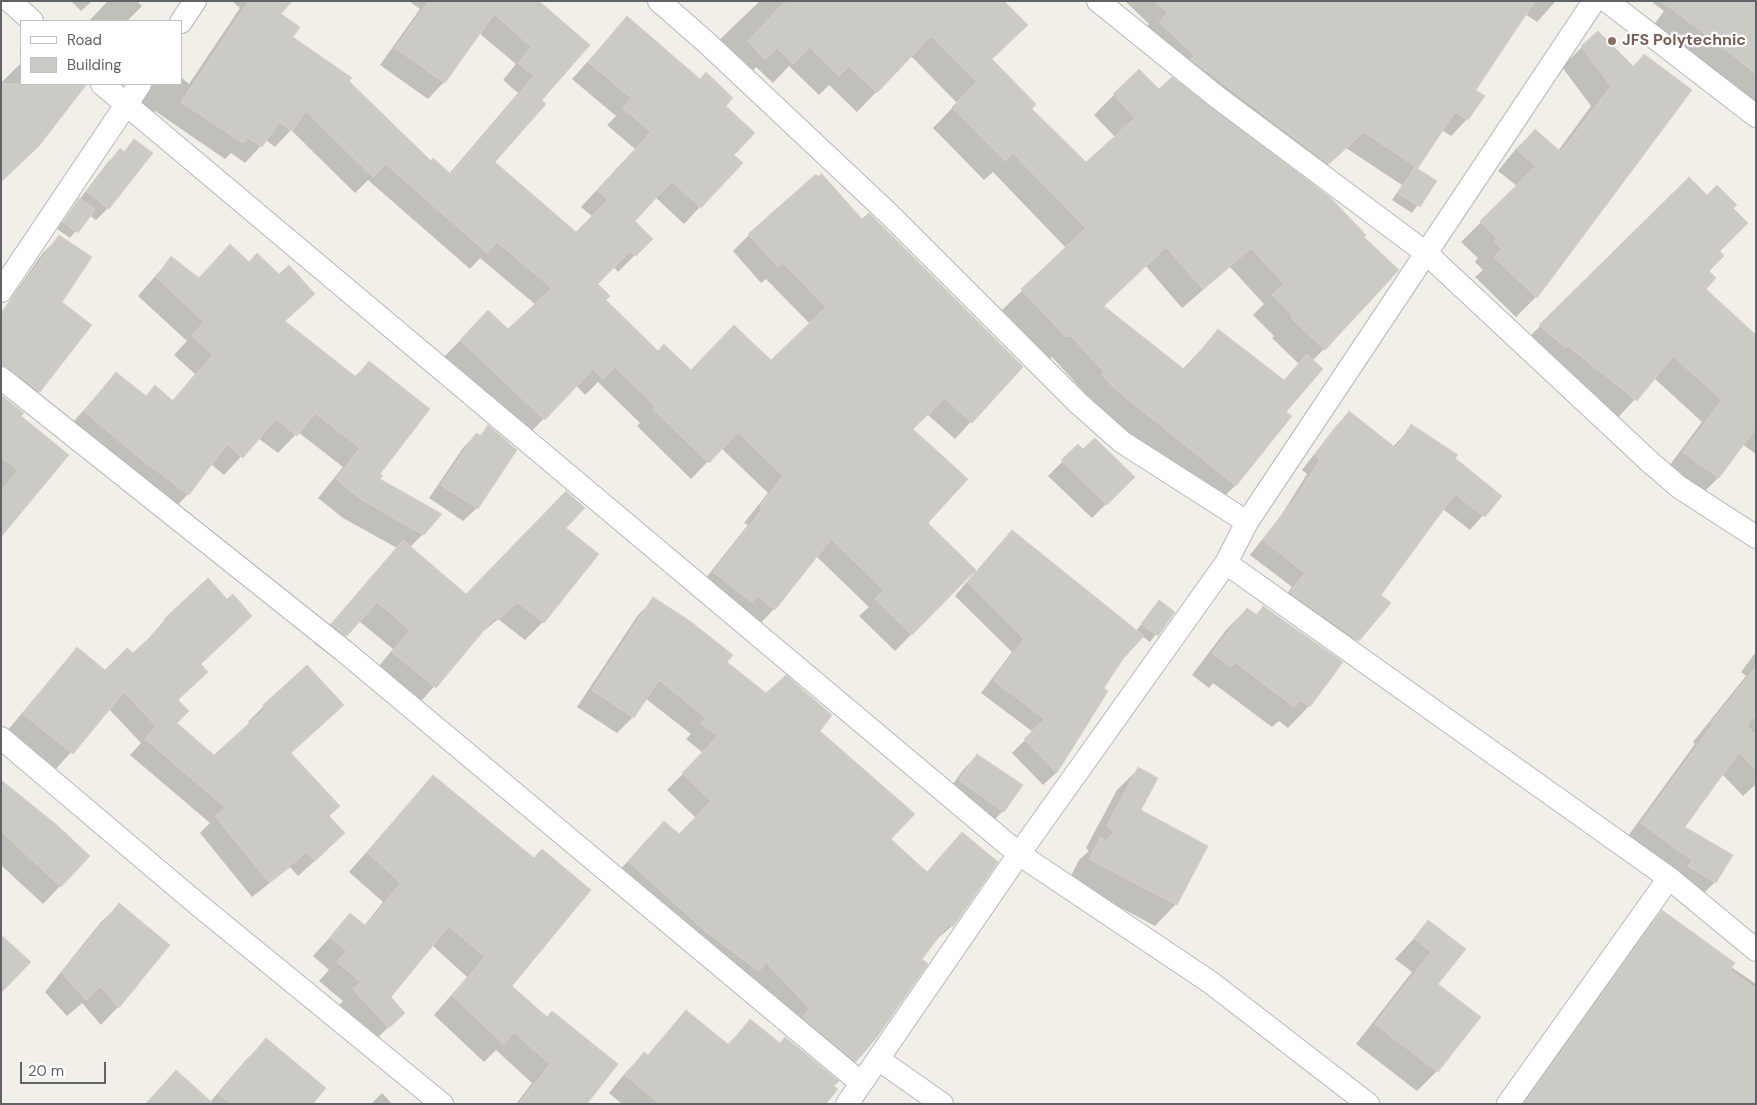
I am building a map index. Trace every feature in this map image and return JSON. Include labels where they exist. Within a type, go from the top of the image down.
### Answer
[{"type":"street","points":[[10,1],[31,20]]},
{"type":"street","points":[[182,20],[195,1]]},
{"type":"street","points":[[659,1],[715,50],[889,214],[1077,402],[1122,442],[1247,522]]},
{"type":"street","points":[[1098,1],[1217,97],[1426,253],[1651,463],[1679,486],[1756,537]]},
{"type":"street","points":[[847,1104],[1019,854],[1226,563],[1247,522],[1594,1]]},
{"type":"street","points":[[1607,1],[1756,116]]},
{"type":"street","points":[[103,85],[1019,854],[1210,982],[1368,1104]]},
{"type":"street","points":[[1,291],[139,85]]},
{"type":"street","points":[[1,378],[344,651],[861,1083]]},
{"type":"street","points":[[1226,563],[1669,878],[1756,950]]},
{"type":"street","points":[[1,738],[195,902],[442,1104]]},
{"type":"street","points":[[1508,1104],[1669,878]]},
{"type":"street","points":[[878,1059],[942,1104]]},
{"type":"building","points":[[249,1],[292,1],[281,14],[300,27],[293,37],[352,78],[349,81],[431,161],[433,158],[451,174],[534,76],[518,63],[532,47],[494,14],[445,83],[395,48],[429,1],[539,1],[590,45],[542,100],[546,104],[495,162],[576,232],[608,200],[597,190],[651,132],[623,108],[631,98],[588,62],[627,16],[700,79],[706,72],[733,98],[726,106],[755,133],[734,155],[743,163],[701,208],[672,181],[635,221],[653,239],[636,256],[630,251],[598,284],[610,296],[606,300],[658,351],[664,344],[691,370],[734,325],[771,360],[826,307],[783,263],[778,267],[748,234],[816,174],[819,177],[821,173],[862,219],[869,213],[1023,367],[972,423],[945,398],[913,429],[968,479],[928,523],[976,570],[912,635],[875,599],[884,590],[831,539],[775,610],[757,596],[752,602],[713,572],[763,508],[760,506],[783,476],[738,432],[709,463],[653,409],[655,406],[615,367],[603,379],[593,369],[545,420],[460,340],[488,310],[508,329],[552,288],[497,242],[487,253],[386,164],[373,177],[306,111],[292,131],[279,122],[262,147],[247,137],[243,143],[181,102]]},
{"type":"building","points":[[786,1],[1004,1],[1028,25],[992,59],[1036,104],[1032,109],[1086,162],[1135,118],[1113,94],[1139,69],[1159,89],[1172,77],[1331,198],[1366,235],[1364,237],[1399,270],[1325,350],[1291,318],[1293,316],[1272,295],[1284,284],[1251,248],[1203,289],[1166,247],[1104,306],[1185,370],[1218,329],[1284,380],[1307,354],[1323,369],[1286,412],[1292,416],[1236,486],[1114,388],[1102,375],[1104,372],[1071,336],[1065,336],[1021,289],[1086,228],[1013,153],[1005,161],[952,107],[977,82],[931,36],[877,93],[849,66],[839,76],[810,47],[793,64],[777,48],[765,60],[748,41]]},
{"type":"building","points":[[1155,1],[1535,1],[1476,90],[1485,96],[1468,120],[1455,112],[1418,168],[1364,132],[1329,164],[1191,59],[1195,56],[1159,22],[1168,13]]},
{"type":"building","points":[[1661,1],[1756,1],[1756,74],[1715,41]]},
{"type":"building","points":[[1598,31],[1634,67],[1644,54],[1692,90],[1537,298],[1494,257],[1502,249],[1494,241],[1497,238],[1480,221],[1536,166],[1517,150],[1535,129],[1561,152],[1611,86],[1581,46]]},
{"type":"building","points":[[1,84],[86,85],[39,146],[1,182]]},
{"type":"building","points":[[134,139],[153,153],[109,209],[87,192],[120,148],[124,152]]},
{"type":"building","points":[[1415,167],[1437,181],[1420,207],[1398,193]]},
{"type":"building","points":[[1689,177],[1707,195],[1717,185],[1737,205],[1733,208],[1748,223],[1720,251],[1724,256],[1709,271],[1716,278],[1706,289],[1756,335],[1756,428],[1719,478],[1683,452],[1722,400],[1673,356],[1637,401],[1568,346],[1566,348],[1539,325]]},
{"type":"building","points":[[79,198],[95,210],[78,233],[63,222]]},
{"type":"building","points":[[59,235],[92,257],[62,302],[92,325],[40,392],[9,368],[1,365],[1,315]]},
{"type":"building","points":[[230,244],[249,262],[257,253],[279,274],[289,265],[315,294],[285,321],[356,377],[369,361],[430,409],[380,474],[383,476],[380,479],[442,514],[424,535],[362,500],[336,479],[360,448],[315,413],[297,436],[276,419],[243,458],[227,444],[189,495],[136,455],[84,411],[116,372],[146,396],[155,385],[173,401],[213,355],[192,336],[204,322],[156,277],[171,256],[199,278]]},
{"type":"building","points":[[1,395],[24,413],[21,416],[69,455],[1,537],[1,491],[18,470],[1,457]]},
{"type":"building","points":[[1349,411],[1396,448],[1411,424],[1458,455],[1455,458],[1502,496],[1485,517],[1455,494],[1381,595],[1391,603],[1359,641],[1290,592],[1305,573],[1263,540],[1295,499],[1320,460],[1315,455]]},
{"type":"building","points":[[488,425],[517,450],[478,509],[441,485],[476,433],[481,436]]},
{"type":"building","points":[[1095,438],[1135,477],[1107,505],[1061,460],[1078,444],[1083,449]]},
{"type":"building","points":[[566,491],[585,508],[566,528],[599,554],[544,623],[517,602],[498,620],[495,617],[436,688],[392,652],[410,630],[377,602],[347,636],[331,624],[403,540],[466,594]]},
{"type":"building","points":[[1012,530],[1144,636],[1123,659],[1104,688],[1108,691],[1057,773],[1024,739],[1045,719],[993,680],[1024,639],[967,582]]},
{"type":"building","points":[[208,578],[227,599],[233,594],[252,616],[201,664],[208,672],[178,700],[189,711],[177,723],[214,755],[266,708],[263,705],[307,665],[344,705],[291,753],[340,806],[329,816],[345,833],[315,861],[307,852],[269,882],[215,816],[226,808],[145,739],[156,726],[124,692],[73,754],[23,714],[77,647],[105,670],[127,648],[133,653],[166,622],[164,619]]},
{"type":"building","points":[[653,597],[690,621],[733,655],[727,662],[766,693],[786,675],[832,715],[820,731],[915,814],[891,839],[927,872],[962,832],[998,862],[953,927],[949,924],[922,959],[928,964],[877,1037],[856,1062],[803,1017],[810,1009],[766,962],[759,971],[705,931],[628,861],[664,821],[679,834],[711,801],[682,773],[718,736],[701,723],[706,718],[659,680],[634,718],[592,690]]},
{"type":"building","points":[[1159,600],[1175,612],[1158,636],[1141,624]]},
{"type":"building","points":[[1263,606],[1343,662],[1310,707],[1300,700],[1294,707],[1235,662],[1231,667],[1212,653],[1247,608],[1257,615]]},
{"type":"building","points":[[1756,667],[1756,714],[1747,726],[1756,735],[1756,770],[1739,752],[1685,827],[1733,855],[1716,883],[1688,866],[1692,860],[1641,823],[1713,724],[1711,723]]},
{"type":"building","points":[[977,754],[1023,785],[1004,812],[959,780]]},
{"type":"building","points":[[1138,767],[1158,778],[1141,810],[1208,846],[1177,905],[1089,859],[1101,837],[1106,841],[1114,833],[1107,826]]},
{"type":"building","points":[[433,775],[534,858],[542,849],[591,890],[512,986],[547,1017],[552,1011],[618,1064],[587,1104],[519,1104],[550,1064],[514,1032],[504,1044],[452,996],[485,957],[449,926],[391,997],[405,1013],[389,1028],[353,989],[361,982],[337,962],[347,951],[330,937],[350,913],[366,926],[401,883],[367,852]]},
{"type":"building","points":[[1,780],[57,825],[90,856],[61,887],[1,831]]},
{"type":"building","points":[[119,903],[170,945],[119,1008],[101,986],[86,1000],[62,973]]},
{"type":"building","points":[[1662,910],[1735,963],[1730,970],[1756,989],[1756,1104],[1524,1104]]},
{"type":"building","points":[[1428,920],[1466,949],[1438,984],[1481,1017],[1438,1072],[1375,1024],[1431,952],[1414,938]]},
{"type":"building","points":[[1,935],[31,962],[1,993]]},
{"type":"building","points":[[686,1010],[729,1045],[750,1019],[780,1043],[785,1037],[839,1081],[834,1086],[838,1089],[826,1104],[660,1104],[625,1075],[644,1052],[648,1055]]},
{"type":"building","points":[[266,1038],[326,1088],[313,1104],[232,1104],[219,1094]]},
{"type":"building","points":[[176,1070],[214,1104],[146,1104]]},
{"type":"place","name":"JFS Polytechnic","points":[[1612,41]]}]
